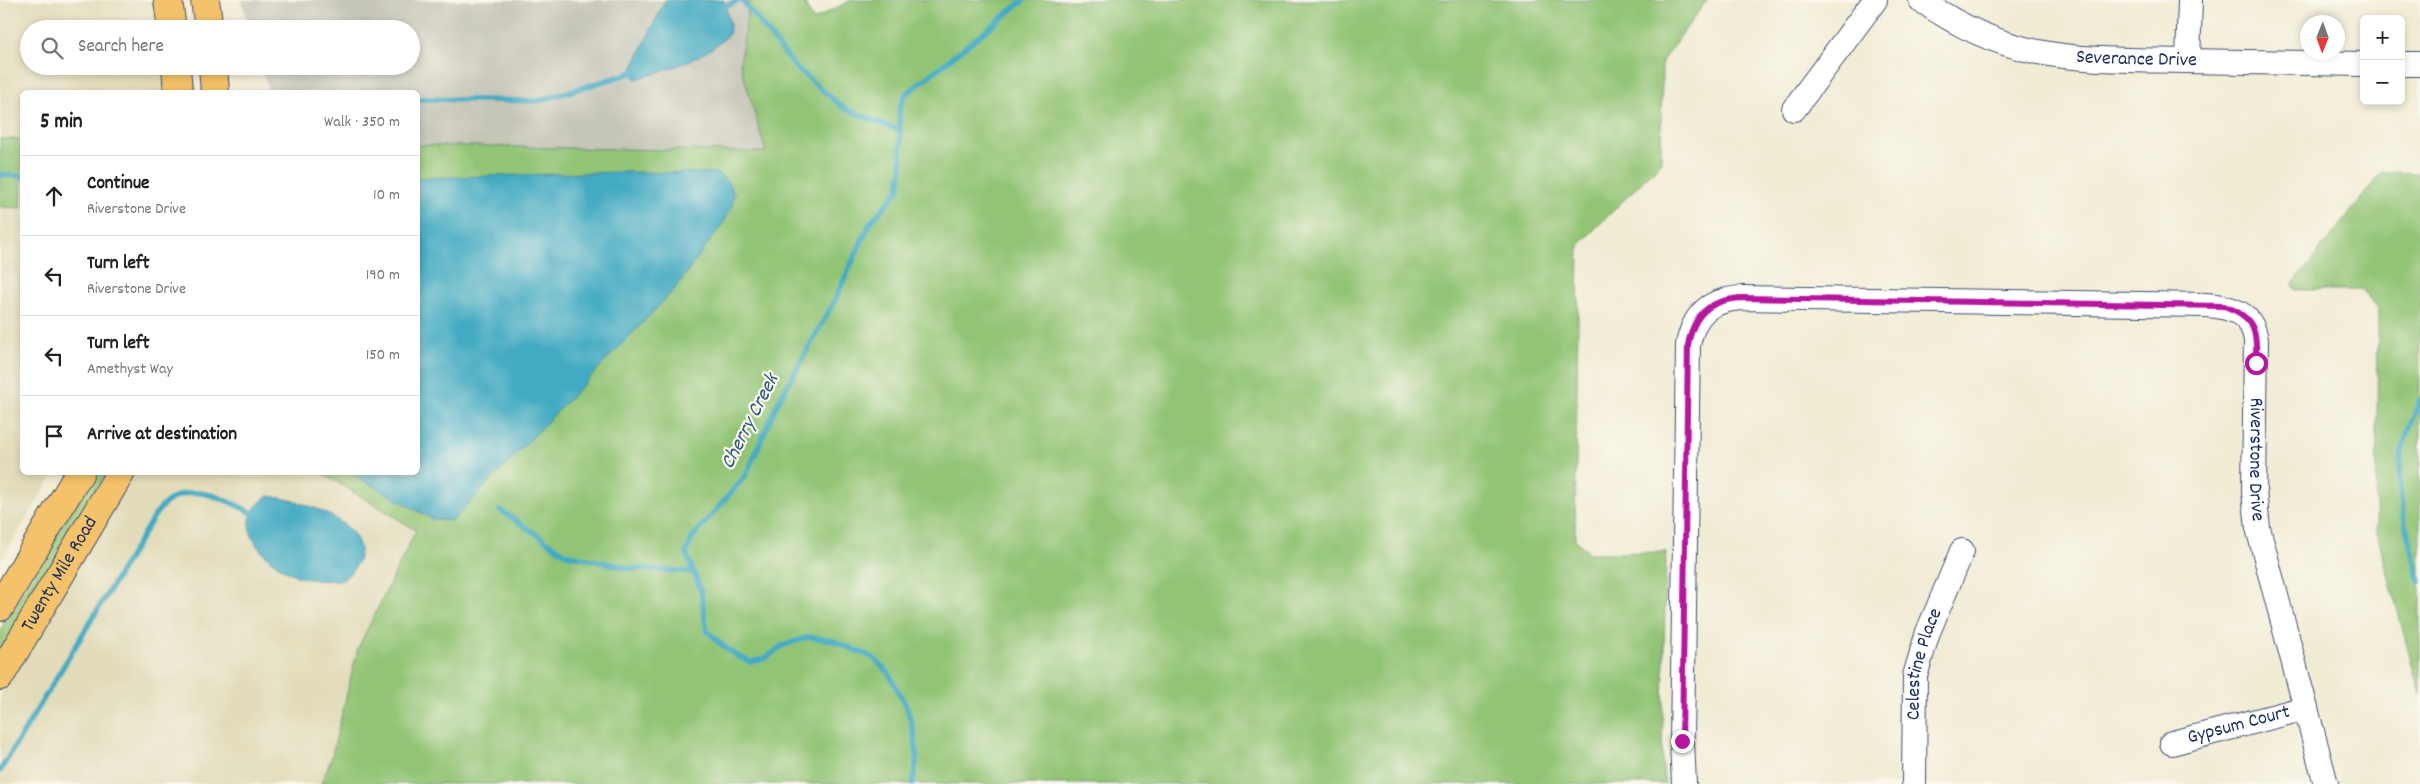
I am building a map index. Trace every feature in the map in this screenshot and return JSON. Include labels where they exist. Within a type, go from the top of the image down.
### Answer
[{"type":"main road","points":[[168,0],[171,20]]},
{"type":"main road","points":[[205,0],[208,20]]},
{"type":"main road","points":[[177,75],[178,90]]},
{"type":"main road","points":[[214,75],[215,90]]},
{"type":"main road","name":"Twenty Mile Road","points":[[0,607],[78,475]]},
{"type":"main road","name":"Twenty Mile Road","points":[[0,676],[118,475]]},
{"type":"street","points":[[1794,109],[1875,0]]},
{"type":"street","name":"Severance Drive","points":[[1921,0],[1971,30],[2035,53],[2073,59],[2360,64]]},
{"type":"street","points":[[2188,61],[2190,0]]},
{"type":"street","points":[[2405,64],[2420,64]]},
{"type":"street","name":"Riverstone Drive","points":[[1684,784],[1682,749],[1688,345],[1694,322],[1703,311],[1726,299],[1742,298],[2207,305],[2224,306],[2245,316],[2255,331],[2256,340],[2256,510],[2268,568],[2326,784]]},
{"type":"street","name":"Celestine Place","points":[[1914,784],[1915,676],[1926,638],[1962,551]]},
{"type":"street","name":"Gypsum Court","points":[[2172,743],[2306,708]]},
{"type":"shaded area","points":[[0,0],[156,0],[159,20],[20,20],[20,75],[165,75],[165,90],[20,90],[20,139],[0,139]]},
{"type":"shaded area","points":[[241,0],[749,0],[740,63],[767,152],[420,145],[420,90],[268,90],[264,75],[420,75],[420,20],[247,20]]},
{"type":"shaded area","points":[[0,207],[20,208],[20,475],[53,475],[0,562]]},
{"type":"shaded area","points":[[130,475],[325,475],[416,530],[358,648],[331,759],[321,784],[0,784],[0,696]]},
{"type":"green space","points":[[749,0],[803,0],[813,20],[851,0],[1707,0],[1662,61],[1661,163],[1579,245],[1575,539],[1589,553],[1666,552],[1662,760],[1665,784],[321,784],[331,759],[358,648],[416,530],[325,475],[420,475],[420,145],[766,152],[740,63]]},
{"type":"green space","points":[[0,139],[20,139],[20,208],[0,207]]},
{"type":"green space","points":[[2382,172],[2420,173],[2420,695],[2376,529],[2378,310],[2363,290],[2295,290],[2293,284]]},
{"type":"green space","points":[[93,475],[105,475],[0,653],[0,630]]},
{"type":"water","points":[[665,0],[724,0],[730,25],[729,34],[710,50],[698,56],[672,68],[635,79],[632,69]]},
{"type":"water","points":[[621,172],[717,173],[728,182],[734,194],[731,209],[724,222],[674,290],[452,521],[432,519],[354,475],[420,475],[420,178]]},
{"type":"water","points":[[268,496],[303,504],[322,512],[340,521],[353,534],[360,547],[357,563],[343,580],[321,580],[300,577],[275,563],[264,553],[255,542],[250,531],[250,519],[256,507]]},
{"type":"waterway","points":[[720,9],[739,0]]},
{"type":"waterway","points":[[742,0],[795,67],[845,109],[898,130]]},
{"type":"waterway","name":"Cherry Creek","points":[[913,784],[917,756],[914,733],[907,708],[888,672],[872,657],[831,640],[808,637],[782,646],[766,658],[751,662],[737,656],[707,631],[701,591],[686,553],[692,538],[746,475],[777,404],[833,304],[870,223],[898,191],[902,170],[899,110],[905,95],[1024,0]]},
{"type":"waterway","points":[[420,99],[538,101],[631,73],[638,69]]},
{"type":"waterway","points":[[0,175],[20,176]]},
{"type":"waterway","points":[[2420,400],[2405,440],[2400,476],[2400,493],[2406,529],[2420,582]]},
{"type":"waterway","points":[[0,771],[153,518],[164,505],[176,496],[202,493],[230,502],[258,516]]},
{"type":"waterway","points":[[500,510],[566,554],[628,568],[693,572]]},
{"type":"route","points":[[1682,741],[1687,549],[1688,345],[1694,322],[1703,311],[1726,299],[1742,298],[2224,306],[2245,316],[2251,323],[2255,331],[2256,363]]}]
